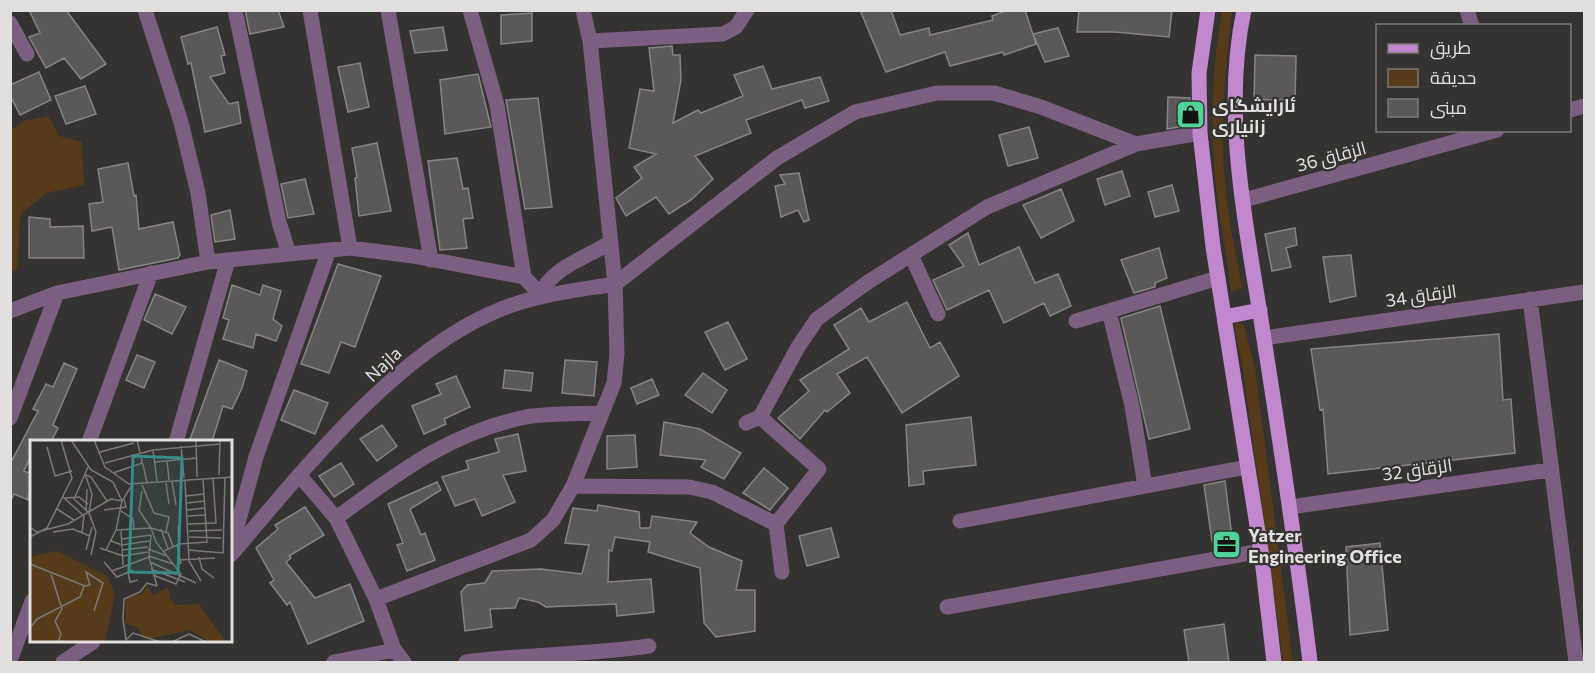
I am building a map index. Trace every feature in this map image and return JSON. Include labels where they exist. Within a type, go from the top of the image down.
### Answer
[{"type":"main road","points":[[1208,10],[1199,73],[1200,133],[1218,278],[1261,551],[1274,663]]},
{"type":"main road","points":[[1244,10],[1235,75],[1236,131],[1310,663]]},
{"type":"main road","points":[[1224,317],[1260,310]]},
{"type":"street","points":[[145,10],[181,122],[198,193],[208,262]]},
{"type":"street","points":[[235,10],[279,222],[289,254]]},
{"type":"street","points":[[310,10],[350,248]]},
{"type":"street","points":[[388,10],[431,260]]},
{"type":"street","points":[[470,10],[497,105],[524,277]]},
{"type":"street","points":[[376,599],[531,540],[553,520],[573,486],[614,383],[617,354],[615,284],[590,41],[583,10]]},
{"type":"street","points":[[590,41],[723,34],[736,27],[747,10]]},
{"type":"street","points":[[10,23],[27,54]]},
{"type":"street","points":[[615,284],[777,158],[855,112],[937,93],[994,93],[1041,107],[1136,144]]},
{"type":"street","name":"الزقاق 36","points":[[1244,200],[1490,132]]},
{"type":"street","points":[[782,572],[776,524],[819,469],[753,420],[817,319],[987,207],[1136,144],[1200,133]]},
{"type":"street","points":[[10,311],[57,293],[208,262],[350,248],[524,277],[542,295],[545,284],[567,267],[609,243]]},
{"type":"street","points":[[232,545],[256,457],[329,250]]},
{"type":"street","points":[[911,255],[938,314]]},
{"type":"street","points":[[177,440],[228,260]]},
{"type":"street","points":[[90,440],[151,273]]},
{"type":"street","points":[[1076,321],[1218,278]]},
{"type":"street","name":"Najla","points":[[232,554],[340,430],[422,354],[490,313],[542,295],[615,284]]},
{"type":"street","name":"الزقاق 34","points":[[1264,338],[1584,292]]},
{"type":"street","points":[[10,418],[57,293]]},
{"type":"street","points":[[1530,299],[1576,663]]},
{"type":"street","points":[[1108,311],[1132,406],[1145,486]]},
{"type":"street","points":[[336,518],[424,455],[483,429],[528,417],[601,413]]},
{"type":"street","points":[[960,521],[1248,467]]},
{"type":"street","name":"الزقاق 32","points":[[1290,507],[1550,470]]},
{"type":"street","points":[[300,476],[336,518],[376,599],[399,656],[334,663]]},
{"type":"street","points":[[573,486],[689,487],[712,492],[776,524]]},
{"type":"street","points":[[947,607],[1261,551]]},
{"type":"street","points":[[10,661],[30,606]]},
{"type":"street","points":[[63,663],[92,643]]},
{"type":"street","points":[[466,663],[511,656],[607,653],[649,646]]},
{"type":"green space","points":[[1222,11],[1232,11],[1224,97],[1223,141],[1228,210],[1242,288],[1231,292],[1216,186],[1213,142],[1214,76]]},
{"type":"green space","points":[[49,116],[59,136],[82,142],[84,185],[46,193],[20,215],[18,267],[11,272],[11,130],[24,121]]},
{"type":"green space","points":[[1237,322],[1244,325],[1255,368],[1293,662],[1283,662],[1243,369],[1234,326]]},
{"type":"building","points":[[29,10],[66,10],[106,64],[81,79],[64,58],[46,68],[29,37],[40,33]]},
{"type":"building","points":[[245,10],[278,10],[284,27],[250,34]]},
{"type":"building","points":[[860,10],[891,10],[900,35],[929,28],[930,35],[993,20],[992,16],[1008,10],[1025,10],[1036,44],[1004,55],[1003,52],[950,66],[945,52],[886,72]]},
{"type":"building","points":[[1079,10],[1172,10],[1169,37],[1115,32],[1077,32]]},
{"type":"building","points":[[532,13],[532,41],[501,44],[501,15]]},
{"type":"building","points":[[217,27],[225,55],[221,56],[225,73],[210,77],[229,104],[238,102],[241,123],[205,132],[191,63],[188,64],[181,37]]},
{"type":"building","points":[[443,27],[447,50],[415,53],[410,31]]},
{"type":"building","points":[[1058,28],[1069,56],[1045,62],[1033,34]]},
{"type":"building","points":[[672,46],[673,55],[680,55],[681,80],[673,123],[698,110],[701,113],[743,96],[734,75],[763,66],[772,89],[820,77],[829,101],[805,108],[802,100],[746,120],[751,133],[695,156],[713,179],[691,200],[669,214],[656,197],[626,216],[616,198],[642,178],[634,167],[656,154],[629,148],[640,89],[654,91],[649,48]]},
{"type":"building","points":[[1255,55],[1296,56],[1295,101],[1254,99]]},
{"type":"building","points":[[360,63],[369,107],[348,112],[338,67]]},
{"type":"building","points":[[39,72],[51,100],[20,115],[10,95],[10,85]]},
{"type":"building","points":[[478,74],[491,127],[445,134],[440,80]]},
{"type":"building","points":[[85,86],[96,114],[66,124],[55,96]]},
{"type":"building","points":[[1168,97],[1190,98],[1189,125],[1167,129]]},
{"type":"building","points":[[538,98],[552,207],[525,209],[506,100]]},
{"type":"building","points":[[1029,127],[1038,158],[1008,166],[999,135]]},
{"type":"building","points":[[377,143],[391,211],[359,216],[355,178],[357,177],[352,148]]},
{"type":"building","points":[[457,158],[463,189],[468,188],[473,218],[463,219],[467,248],[440,250],[428,161]]},
{"type":"building","points":[[128,163],[134,196],[136,195],[139,229],[173,222],[180,255],[178,258],[119,270],[112,227],[92,231],[89,204],[103,202],[98,169]]},
{"type":"building","points":[[1122,171],[1130,196],[1105,205],[1097,179]]},
{"type":"building","points":[[799,173],[809,220],[804,222],[798,210],[781,217],[775,186],[785,184],[780,175]]},
{"type":"building","points":[[305,179],[314,214],[288,218],[281,184]]},
{"type":"building","points":[[1172,185],[1179,211],[1155,217],[1148,192]]},
{"type":"building","points":[[1061,189],[1074,221],[1041,238],[1023,205]]},
{"type":"building","points":[[230,210],[235,239],[215,242],[211,215]]},
{"type":"building","points":[[29,217],[50,219],[50,227],[83,226],[84,258],[29,258]]},
{"type":"building","points":[[1295,228],[1297,245],[1286,248],[1291,267],[1272,271],[1265,234]]},
{"type":"building","points":[[968,233],[979,265],[1019,247],[1035,283],[1058,274],[1071,306],[1050,316],[1044,303],[1004,323],[989,290],[947,310],[933,280],[964,266],[949,245]]},
{"type":"building","points":[[1159,248],[1167,278],[1155,283],[1155,287],[1134,293],[1121,260]]},
{"type":"building","points":[[1351,255],[1356,296],[1330,302],[1323,257]]},
{"type":"building","points":[[338,264],[381,276],[355,347],[341,342],[329,373],[301,364]]},
{"type":"building","points":[[232,285],[260,295],[263,285],[281,291],[273,319],[282,326],[276,341],[256,334],[253,348],[223,339],[229,320],[223,318]]},
{"type":"building","points":[[155,294],[186,307],[172,334],[144,320]]},
{"type":"building","points":[[907,302],[930,348],[940,342],[959,376],[902,413],[867,357],[837,374],[850,393],[827,412],[825,410],[800,439],[778,418],[809,391],[800,380],[849,349],[834,325],[861,308],[869,322]]},
{"type":"building","points":[[1160,306],[1190,429],[1149,439],[1121,318]]},
{"type":"building","points":[[728,322],[747,359],[725,370],[705,332]]},
{"type":"building","points":[[1499,334],[1503,400],[1511,399],[1515,453],[1328,474],[1323,409],[1320,410],[1311,349]]},
{"type":"building","points":[[137,355],[155,362],[144,388],[126,380]]},
{"type":"building","points":[[219,360],[247,371],[232,409],[223,406],[213,440],[190,440]]},
{"type":"building","points":[[565,360],[597,362],[594,396],[562,393]]},
{"type":"building","points":[[64,363],[77,369],[53,425],[58,428],[52,440],[30,440],[30,458],[24,471],[30,473],[28,500],[14,494],[10,502],[10,464],[38,411],[33,409],[46,384],[53,387]]},
{"type":"building","points":[[505,370],[533,373],[531,391],[503,388]]},
{"type":"building","points":[[703,373],[727,390],[712,413],[685,395]]},
{"type":"building","points":[[456,376],[470,407],[444,419],[446,424],[424,434],[412,406],[441,394],[436,384]]},
{"type":"building","points":[[652,379],[659,395],[637,404],[631,388]]},
{"type":"building","points":[[294,390],[328,403],[315,434],[281,420]]},
{"type":"building","points":[[971,417],[976,465],[923,471],[924,484],[909,486],[906,425]]},
{"type":"building","points":[[664,422],[700,429],[741,453],[724,479],[701,467],[706,460],[660,455]]},
{"type":"building","points":[[382,425],[397,446],[377,461],[360,439]]},
{"type":"building","points":[[518,434],[526,471],[503,475],[515,502],[482,516],[475,499],[455,506],[442,477],[469,469],[466,461],[499,452],[495,439]]},
{"type":"building","points":[[635,435],[637,467],[607,469],[607,436]]},
{"type":"building","points":[[341,463],[354,484],[334,497],[319,476]]},
{"type":"building","points":[[764,468],[788,488],[770,510],[743,493]]},
{"type":"building","points":[[1225,481],[1232,537],[1212,541],[1204,485]]},
{"type":"building","points":[[437,482],[441,490],[410,509],[421,535],[425,533],[435,560],[407,571],[397,545],[403,543],[388,504]]},
{"type":"building","points":[[598,505],[639,512],[640,528],[650,528],[652,516],[697,522],[690,533],[709,547],[742,561],[736,590],[755,590],[755,631],[716,637],[704,623],[700,568],[648,552],[650,542],[615,537],[612,551],[609,550],[608,582],[651,579],[654,612],[617,616],[616,604],[546,607],[538,602],[519,598],[515,608],[490,609],[492,627],[465,631],[461,592],[467,585],[485,583],[492,571],[541,569],[582,574],[589,545],[565,543],[573,508],[597,511]]},
{"type":"building","points":[[305,507],[324,535],[289,556],[291,558],[286,562],[315,598],[350,584],[364,621],[308,644],[290,602],[287,605],[270,583],[274,580],[256,548],[278,529],[275,525]]},
{"type":"building","points":[[831,528],[839,557],[807,566],[799,536]]},
{"type":"building","points":[[1380,543],[1388,630],[1350,635],[1346,547]]},
{"type":"building","points":[[1224,624],[1229,663],[1189,663],[1184,630]]},
{"type":"place","name":"ئارایشگای زانیاری","points":[[1191,115]]},
{"type":"place","name":"Yatzer Engineering Office","points":[[1227,545]]}]
